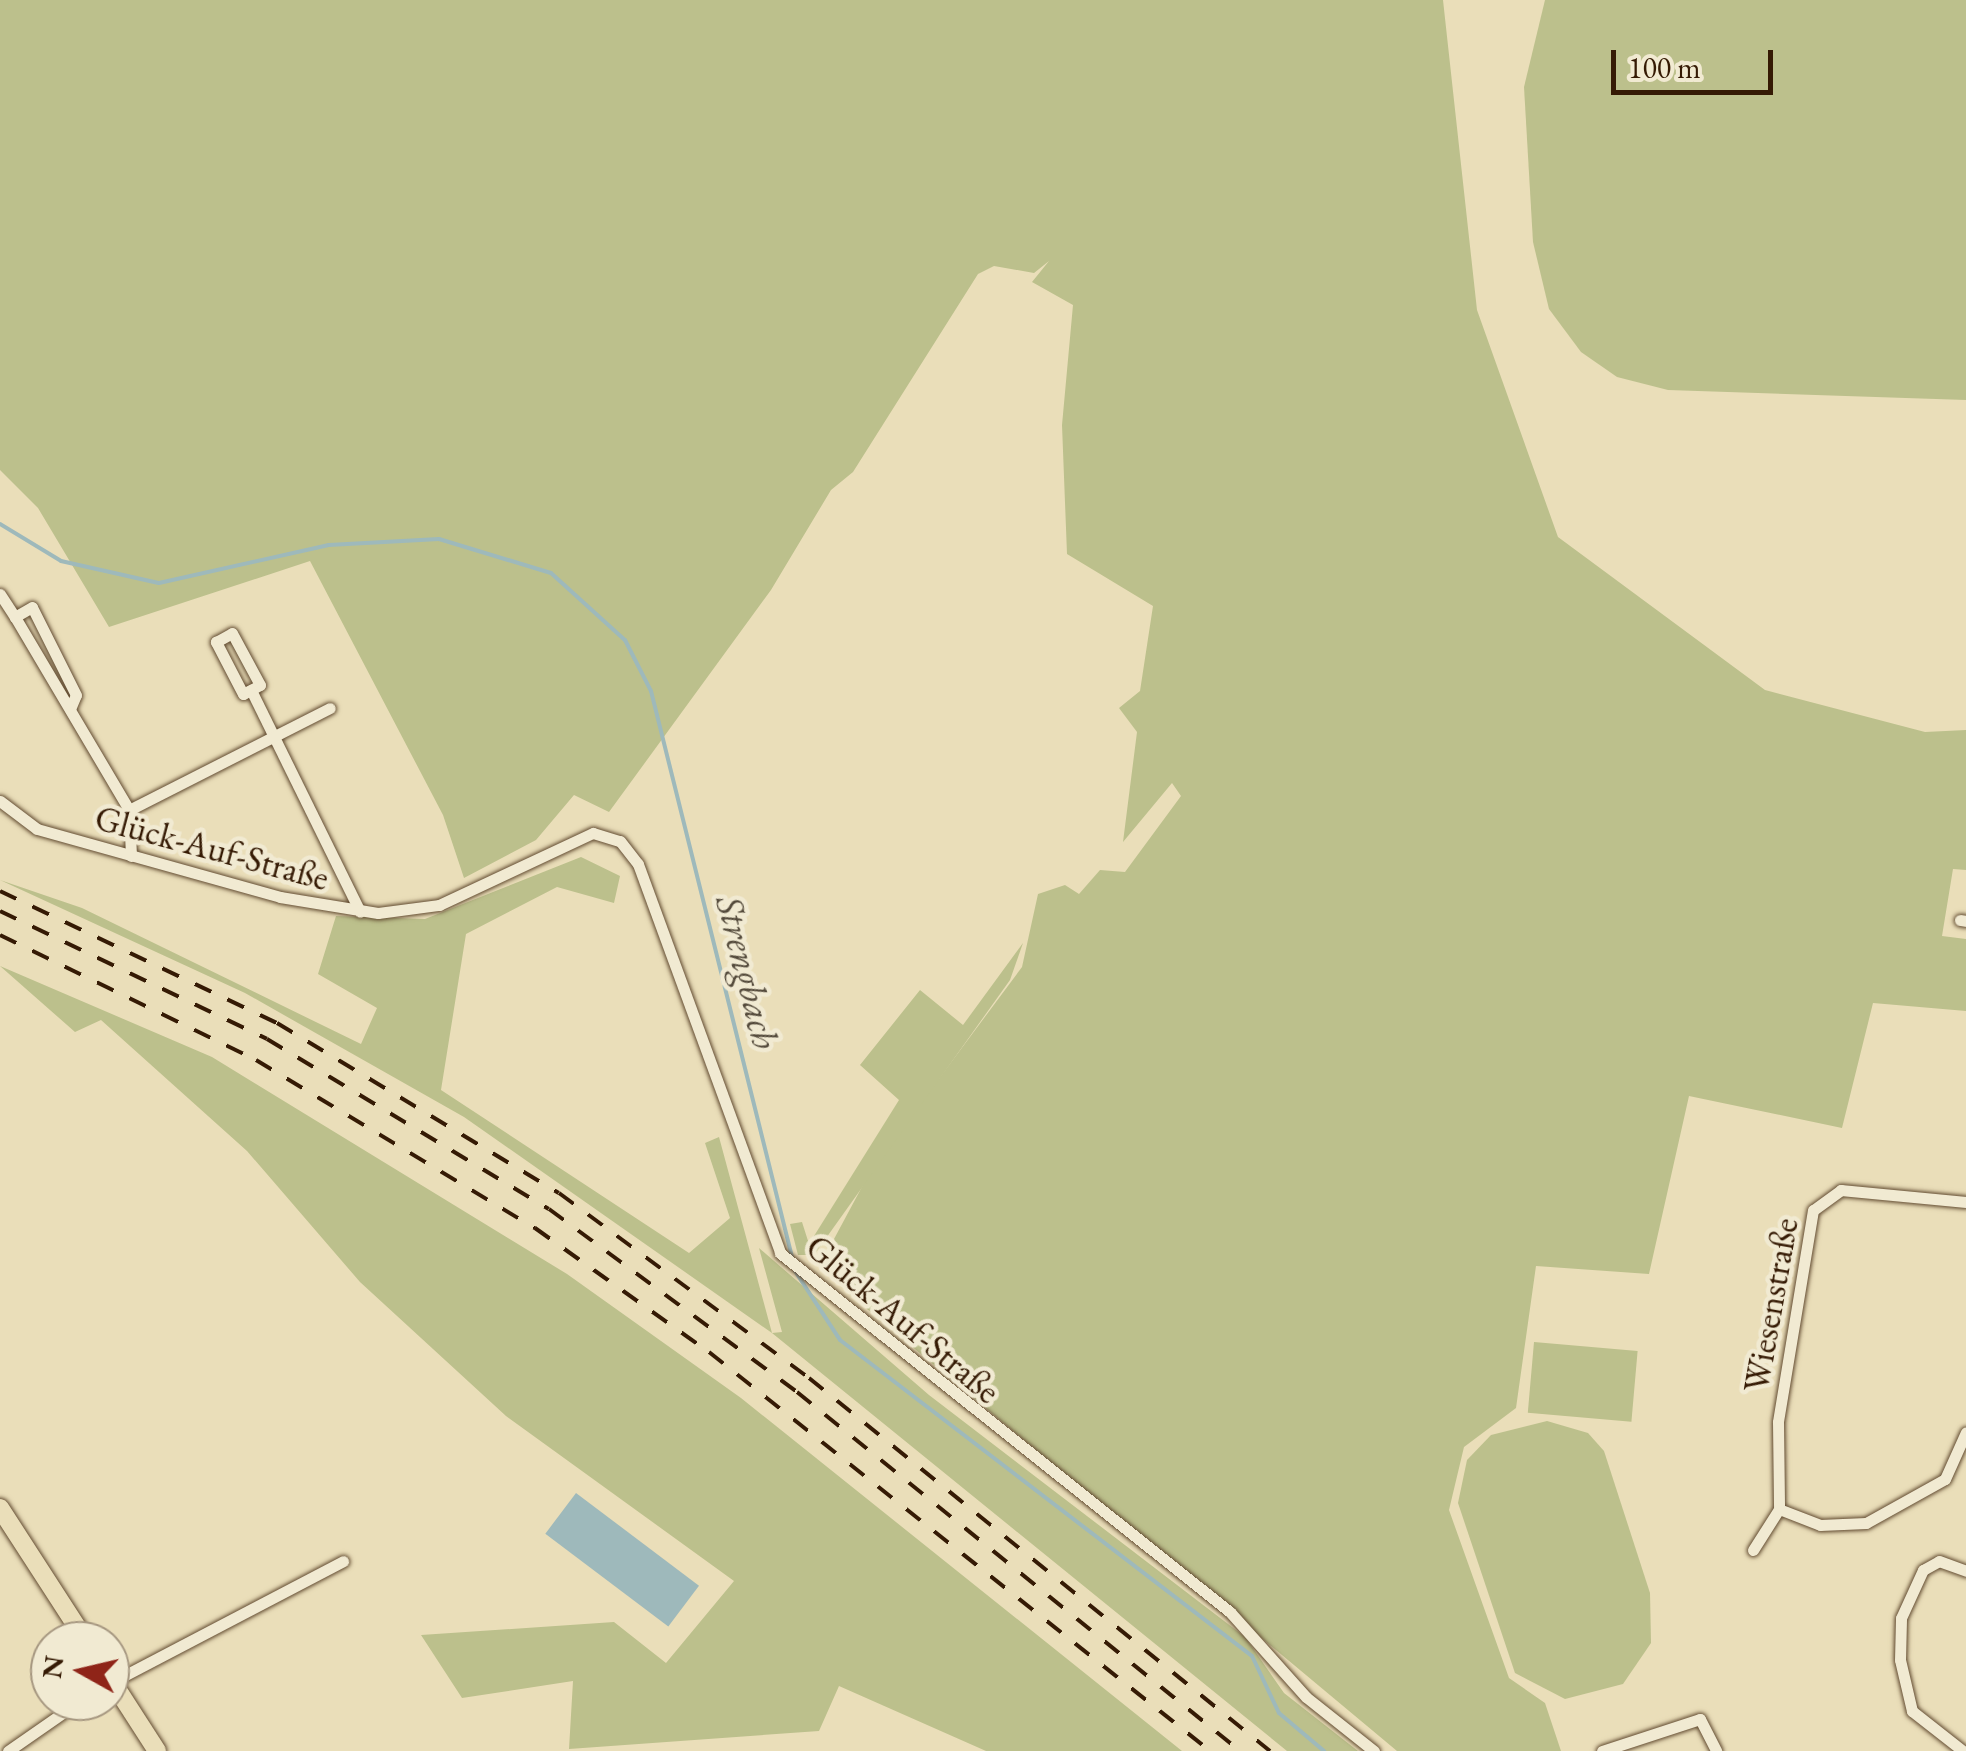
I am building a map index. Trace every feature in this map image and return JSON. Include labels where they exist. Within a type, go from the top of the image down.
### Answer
[{"type":"main road","points":[[0,1508],[73,1621]]},
{"type":"main road","points":[[130,1710],[157,1751]]},
{"type":"street","points":[[0,594],[59,704],[70,709],[128,810],[131,856]]},
{"type":"street","points":[[14,618],[32,608],[76,695],[70,709]]},
{"type":"street","points":[[232,634],[260,686],[250,690],[240,692],[216,642],[232,634]]},
{"type":"street","points":[[250,690],[360,912]]},
{"type":"street","points":[[128,810],[330,708]]},
{"type":"street","name":"Glück-Auf-Straße","points":[[0,801],[37,829],[360,912],[440,905],[593,833],[620,841],[638,864],[780,1253],[802,1267],[934,1384],[1230,1612],[1306,1697],[1374,1751]]},
{"type":"street","name":"Wiesenstraße","points":[[1779,1510],[1778,1422],[1813,1210],[1841,1190],[1966,1202]]},
{"type":"street","points":[[1754,1550],[1779,1510],[1820,1525],[1866,1523],[1945,1479],[1966,1432]]},
{"type":"street","points":[[130,1671],[342,1561]]},
{"type":"street","points":[[1963,1751],[1912,1711],[1900,1660],[1902,1618],[1923,1570],[1938,1561],[1966,1570]]},
{"type":"street","points":[[1602,1751],[1700,1719],[1716,1751]]},
{"type":"street","points":[[8,1751],[51,1721]]},
{"type":"green space","points":[[0,0],[1443,0],[1477,310],[1558,537],[1765,690],[1925,732],[1966,730],[1966,870],[1953,869],[1942,936],[1966,939],[1966,1011],[1873,1003],[1842,1128],[1689,1096],[1649,1274],[1536,1266],[1516,1408],[1464,1447],[1449,1510],[1509,1678],[1545,1703],[1561,1751],[1397,1751],[849,1294],[834,1239],[871,1170],[1022,967],[1038,894],[1065,885],[1079,894],[1100,870],[1125,872],[1181,796],[1172,783],[1123,842],[1137,732],[1119,708],[1140,691],[1153,606],[1067,554],[1062,425],[1073,305],[1032,282],[1049,261],[1034,273],[994,266],[978,274],[853,472],[831,490],[771,590],[609,812],[574,795],[536,840],[464,878],[443,815],[310,561],[109,627],[38,508],[0,470]]},
{"type":"green space","points":[[1545,0],[1966,0],[1966,400],[1668,390],[1617,377],[1581,352],[1549,309],[1533,242],[1524,87]]},
{"type":"green space","points":[[581,857],[620,876],[614,903],[557,887],[466,934],[441,1090],[689,1253],[730,1218],[705,1143],[719,1137],[772,1333],[464,1117],[245,993],[0,880],[82,908],[361,1044],[377,1008],[318,974],[336,916],[425,919]]},
{"type":"green space","points":[[1023,943],[1010,980],[814,1255],[798,1255],[790,1224],[802,1222],[809,1244],[899,1100],[860,1065],[920,990],[963,1025]]},
{"type":"green space","points":[[0,966],[212,1057],[567,1274],[741,1398],[1182,1751],[986,1751],[839,1686],[819,1731],[569,1749],[573,1681],[462,1698],[421,1635],[614,1622],[666,1663],[734,1581],[506,1416],[360,1282],[247,1151],[101,1020],[75,1032]]},
{"type":"green space","points":[[759,1248],[929,1395],[1245,1637],[1284,1693],[1358,1751],[1287,1751],[772,1333],[782,1332]]},
{"type":"green space","points":[[1534,1342],[1638,1351],[1631,1422],[1528,1413]]},
{"type":"green space","points":[[1547,1421],[1588,1433],[1604,1451],[1650,1593],[1651,1643],[1623,1684],[1565,1699],[1515,1673],[1458,1503],[1467,1460],[1491,1435]]},
{"type":"water","points":[[576,1493],[699,1586],[668,1626],[545,1534]]},
{"type":"waterway","name":"Strengbach","points":[[0,524],[61,561],[159,583],[329,545],[439,539],[551,573],[625,640],[651,691],[792,1257]]},
{"type":"waterway","name":"Strengbach","points":[[795,1271],[840,1340],[1252,1656],[1279,1713],[1324,1751]]},
{"type":"railway","points":[[0,891],[277,1023],[559,1193],[809,1378],[1270,1751]]},
{"type":"railway","points":[[0,911],[267,1039],[549,1209],[797,1392],[1240,1751]]},
{"type":"railway","points":[[0,935],[256,1060],[535,1228],[709,1352],[1210,1751]]}]
